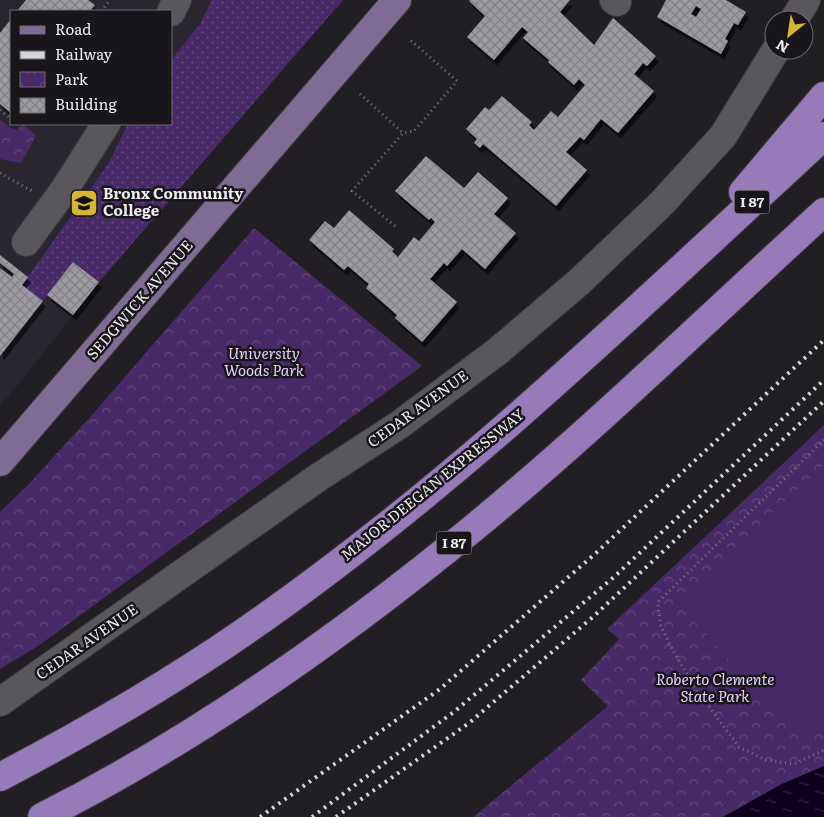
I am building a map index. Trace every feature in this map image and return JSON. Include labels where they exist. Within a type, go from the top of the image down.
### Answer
[{"type":"highway","points":[[680,268],[824,96]]},
{"type":"highway","name":"MAJOR DEEGAN EXPRESSWAY","points":[[0,777],[87,731],[166,684],[245,632],[322,576],[470,458],[824,136]]},
{"type":"highway","name":"I 87","points":[[42,817],[171,746],[250,696],[327,642],[395,590],[476,526],[549,463],[824,212]]},
{"type":"main road","name":"SEDGWICK AVENUE","points":[[0,462],[397,0]]},
{"type":"street","name":"CEDAR AVENUE","points":[[0,702],[320,477],[399,425],[498,351],[579,282],[661,204],[723,136],[770,60]]},
{"type":"street","points":[[26,242],[105,125]]},
{"type":"path","points":[[102,10],[110,0]]},
{"type":"path","points":[[395,226],[352,191],[403,133],[414,131],[458,81],[408,38]]},
{"type":"path","points":[[360,94],[403,133]]},
{"type":"path","points":[[0,110],[10,118]]},
{"type":"path","points":[[0,173],[54,203]]},
{"type":"path","points":[[824,440],[658,602],[660,624],[695,688],[739,747],[766,760],[794,764],[824,750]]},
{"type":"shaded area","name":"Bronx Community College","points":[[0,0],[343,0],[99,282],[0,405]]},
{"type":"green space","points":[[212,0],[343,0],[99,282],[73,262],[43,301],[22,285],[108,164],[128,125],[172,125],[172,59],[200,24]]},
{"type":"green space","points":[[0,120],[16,131],[24,125],[36,136],[21,163],[0,159]]},
{"type":"green space","name":"University Woods Park","points":[[254,228],[422,366],[38,646],[0,669],[0,512],[27,486],[91,416]]},
{"type":"green space","name":"Roberto Clemente State Park","points":[[824,425],[824,766],[782,784],[723,817],[473,817],[608,706],[581,680],[619,639],[607,629]]},
{"type":"green space","points":[[824,465],[824,725],[806,741],[676,602]]},
{"type":"water","points":[[824,766],[824,817],[723,817],[782,784]]},
{"type":"building","points":[[26,0],[88,0],[95,5],[91,10],[18,10]]},
{"type":"building","points":[[470,0],[570,0],[560,12],[594,45],[613,18],[656,56],[647,66],[643,63],[634,74],[654,91],[618,133],[601,119],[584,140],[580,137],[566,152],[587,170],[556,206],[483,144],[480,148],[474,143],[477,139],[466,129],[485,107],[489,110],[502,96],[532,122],[529,125],[534,130],[551,111],[558,117],[585,85],[579,79],[574,85],[548,62],[549,60],[523,38],[528,32],[522,27],[494,60],[467,37],[485,16]]},
{"type":"building","points":[[666,0],[726,0],[746,12],[738,25],[734,23],[725,39],[728,41],[721,54],[657,17]],"holes":[[[696,6],[701,9],[696,17],[691,14]]]},
{"type":"building","points":[[10,20],[10,112],[0,104],[0,33]]},
{"type":"building","points":[[426,156],[464,188],[478,172],[508,198],[494,214],[516,233],[485,269],[462,249],[447,266],[444,263],[430,279],[457,302],[422,342],[395,318],[397,315],[366,288],[369,284],[348,266],[344,270],[309,240],[325,221],[334,228],[349,210],[394,249],[392,251],[398,257],[414,237],[419,241],[435,222],[431,218],[429,220],[395,191]]},
{"type":"building","points":[[0,255],[28,277],[22,285],[43,301],[0,356],[0,268],[12,277],[14,274],[0,263]]},
{"type":"building","points":[[73,262],[99,282],[73,315],[47,295]]},
{"type":"railway","points":[[260,817],[440,689],[596,553],[824,340]]},
{"type":"railway","points":[[312,817],[455,711],[614,577],[824,380]]},
{"type":"railway","points":[[336,817],[469,723],[594,616],[824,401]]},
{"type":"place","name":"Bronx Community College","points":[[84,203]]}]
